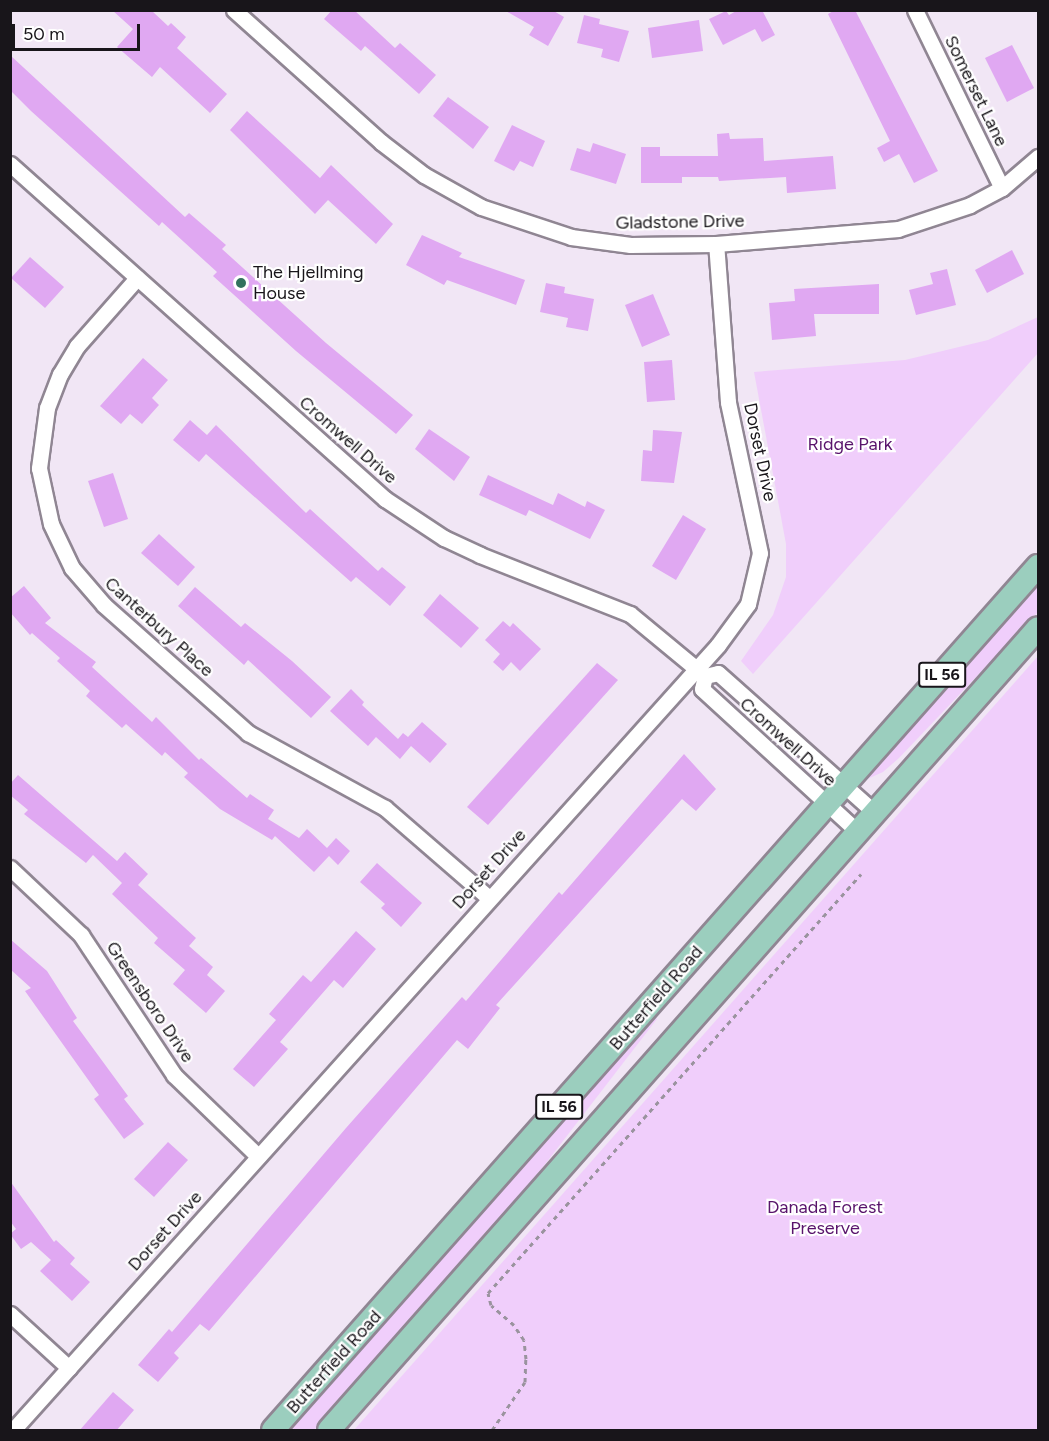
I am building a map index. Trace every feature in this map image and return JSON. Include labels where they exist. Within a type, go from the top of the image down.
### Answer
[{"type":"main road","name":"Butterfield Road","points":[[273,1431],[1038,566]]},
{"type":"main road","name":"IL 56","points":[[329,1431],[1038,628]]},
{"type":"street","name":"Gladstone Drive","points":[[234,10],[399,157],[481,207],[537,228],[598,242],[716,244],[898,229],[945,215],[1002,188],[1038,157]]},
{"type":"street","name":"Somerset Lane","points":[[915,10],[1002,188]]},
{"type":"street","name":"Cromwell Drive","points":[[10,164],[361,479],[406,514],[480,555],[614,606],[647,626],[701,672],[718,673],[875,813]]},
{"type":"street","name":"Dorset Drive","points":[[13,1431],[489,897],[701,672],[748,604],[760,553],[728,402],[716,244]]},
{"type":"street","name":"Canterbury Place","points":[[137,278],[77,346],[60,374],[47,408],[39,468],[51,524],[72,568],[104,605],[248,733],[385,808],[489,897]]},
{"type":"street","name":"Cromwell Drive","points":[[701,672],[702,689],[858,832]]},
{"type":"street","name":"Greensboro Drive","points":[[10,868],[81,935],[174,1075],[258,1156]]},
{"type":"street","points":[[10,1314],[69,1368]]},
{"type":"path","points":[[492,1431],[525,1382],[526,1359],[524,1340],[514,1325],[491,1305],[488,1293],[861,874]]},
{"type":"green space","name":"Ridge Park","points":[[1038,317],[1038,353],[753,674],[741,661],[773,615],[786,577],[786,544],[754,372],[905,360],[988,340]]},
{"type":"green space","points":[[1038,580],[1038,612],[899,758],[883,772],[865,780]]},
{"type":"green space","name":"Danada Forest Preserve","points":[[1038,656],[1038,1430],[354,1430]]},
{"type":"green space","points":[[653,1015],[657,1019],[509,1211],[314,1430],[287,1430]]},
{"type":"building","points":[[112,10],[151,10],[168,26],[171,23],[186,37],[177,48],[227,94],[210,113],[160,67],[152,77],[117,47],[133,29]]},
{"type":"building","points":[[332,10],[354,10],[395,48],[400,43],[436,75],[419,94],[365,46],[361,51],[324,19]]},
{"type":"building","points":[[504,10],[552,10],[564,17],[548,46],[529,35],[534,27]]},
{"type":"building","points":[[738,10],[762,10],[775,35],[762,42],[755,29],[723,45],[709,19],[726,11],[729,15]]},
{"type":"building","points":[[835,10],[855,10],[938,171],[914,183],[899,154],[884,162],[877,148],[890,141],[828,14]]},
{"type":"building","points":[[584,15],[600,19],[599,24],[629,31],[619,62],[601,57],[603,49],[577,43]]},
{"type":"building","points":[[699,20],[703,51],[652,58],[648,28]]},
{"type":"building","points":[[1012,45],[1034,88],[1007,102],[985,58]]},
{"type":"building","points":[[10,55],[185,217],[189,213],[226,245],[222,249],[326,343],[413,415],[396,434],[296,351],[213,276],[217,272],[162,222],[159,226],[31,111],[10,90]]},
{"type":"building","points":[[448,97],[489,127],[473,149],[433,116]]},
{"type":"building","points":[[247,111],[320,178],[331,165],[393,224],[376,244],[328,200],[315,214],[230,130]]},
{"type":"building","points":[[512,125],[545,141],[533,167],[520,161],[514,171],[494,161]]},
{"type":"building","points":[[729,133],[730,139],[763,138],[764,161],[833,156],[836,189],[787,193],[786,177],[719,181],[718,177],[682,177],[682,183],[641,183],[641,147],[660,147],[660,156],[718,156],[717,134]]},
{"type":"building","points":[[593,143],[626,154],[616,184],[570,170],[577,148],[590,152]]},
{"type":"building","points":[[422,235],[462,253],[459,257],[525,280],[516,305],[447,280],[444,285],[406,265]]},
{"type":"building","points":[[1012,250],[1024,274],[987,293],[975,270]]},
{"type":"building","points":[[30,257],[64,287],[45,308],[11,278]]},
{"type":"building","points":[[947,269],[956,305],[916,315],[909,290],[933,284],[930,273]]},
{"type":"building","points":[[546,283],[565,287],[564,293],[594,299],[588,331],[566,327],[568,318],[540,312]]},
{"type":"building","points":[[879,284],[879,314],[814,314],[816,336],[772,340],[769,303],[795,301],[794,289]]},
{"type":"building","points":[[653,294],[670,335],[642,347],[625,305]]},
{"type":"building","points":[[143,358],[168,380],[152,398],[159,405],[142,424],[130,414],[121,424],[100,406]]},
{"type":"building","points":[[672,360],[675,400],[647,402],[644,362]]},
{"type":"building","points":[[190,420],[207,435],[216,425],[306,513],[310,509],[378,571],[382,567],[406,587],[390,606],[356,577],[351,582],[206,454],[199,462],[173,440]]},
{"type":"building","points":[[429,429],[470,457],[454,481],[415,449]]},
{"type":"building","points":[[653,430],[682,432],[674,483],[641,481],[643,450],[652,451]]},
{"type":"building","points":[[113,473],[128,519],[104,527],[88,481]]},
{"type":"building","points":[[488,475],[553,505],[558,493],[585,507],[587,501],[605,510],[590,539],[529,510],[526,516],[479,495]]},
{"type":"building","points":[[683,515],[706,529],[676,580],[652,566]]},
{"type":"building","points":[[159,534],[195,567],[178,586],[141,553]]},
{"type":"building","points":[[24,586],[51,618],[45,623],[96,662],[92,667],[152,722],[156,717],[199,760],[201,758],[247,798],[250,794],[274,810],[268,819],[299,838],[307,829],[327,848],[336,838],[350,851],[338,865],[329,856],[314,872],[275,836],[272,840],[220,809],[184,777],[188,773],[165,752],[162,756],[126,724],[122,728],[86,696],[90,691],[57,661],[60,658],[32,633],[30,635],[10,612],[10,598]]},
{"type":"building","points":[[195,587],[241,627],[245,623],[292,661],[331,697],[311,718],[248,660],[244,665],[178,606]]},
{"type":"building","points":[[440,594],[479,628],[461,648],[423,615]]},
{"type":"building","points":[[503,621],[510,627],[513,623],[541,649],[520,671],[511,662],[503,671],[493,662],[500,654],[485,640]]},
{"type":"building","points":[[597,663],[618,680],[488,825],[467,807]]},
{"type":"building","points":[[351,689],[364,702],[362,705],[398,739],[403,733],[408,737],[422,722],[447,744],[430,763],[411,746],[400,759],[376,737],[368,746],[330,711]]},
{"type":"building","points":[[684,754],[716,789],[696,811],[682,799],[496,1005],[500,1008],[468,1049],[457,1040],[209,1331],[200,1324],[174,1353],[179,1358],[158,1382],[138,1365],[169,1329],[172,1332],[346,1128],[462,997],[466,1001],[559,892],[562,895]]},
{"type":"building","points":[[18,775],[117,861],[125,852],[148,874],[138,885],[196,938],[189,946],[213,967],[207,975],[225,991],[206,1013],[173,984],[185,970],[154,943],[158,938],[112,894],[122,883],[93,855],[86,863],[24,814],[28,810],[10,795],[10,784]]},
{"type":"building","points":[[377,863],[422,903],[401,927],[381,908],[385,904],[360,882]]},
{"type":"building","points":[[356,931],[376,949],[343,988],[334,980],[280,1042],[288,1049],[254,1087],[233,1069],[276,1020],[269,1014],[303,975],[311,982]]},
{"type":"building","points":[[10,939],[47,971],[77,1018],[73,1021],[128,1096],[124,1099],[144,1124],[124,1139],[94,1099],[99,1095],[25,991],[31,988],[10,969]]},
{"type":"building","points":[[168,1142],[188,1160],[154,1197],[134,1179]]},
{"type":"building","points":[[10,1181],[54,1242],[56,1240],[75,1258],[70,1264],[90,1282],[72,1301],[40,1271],[51,1260],[31,1242],[21,1249],[10,1234],[16,1229],[10,1221]]},
{"type":"building","points":[[113,1392],[134,1410],[116,1431],[79,1431]]},
{"type":"place","name":"The Hjellming House","points":[[241,283]]}]
